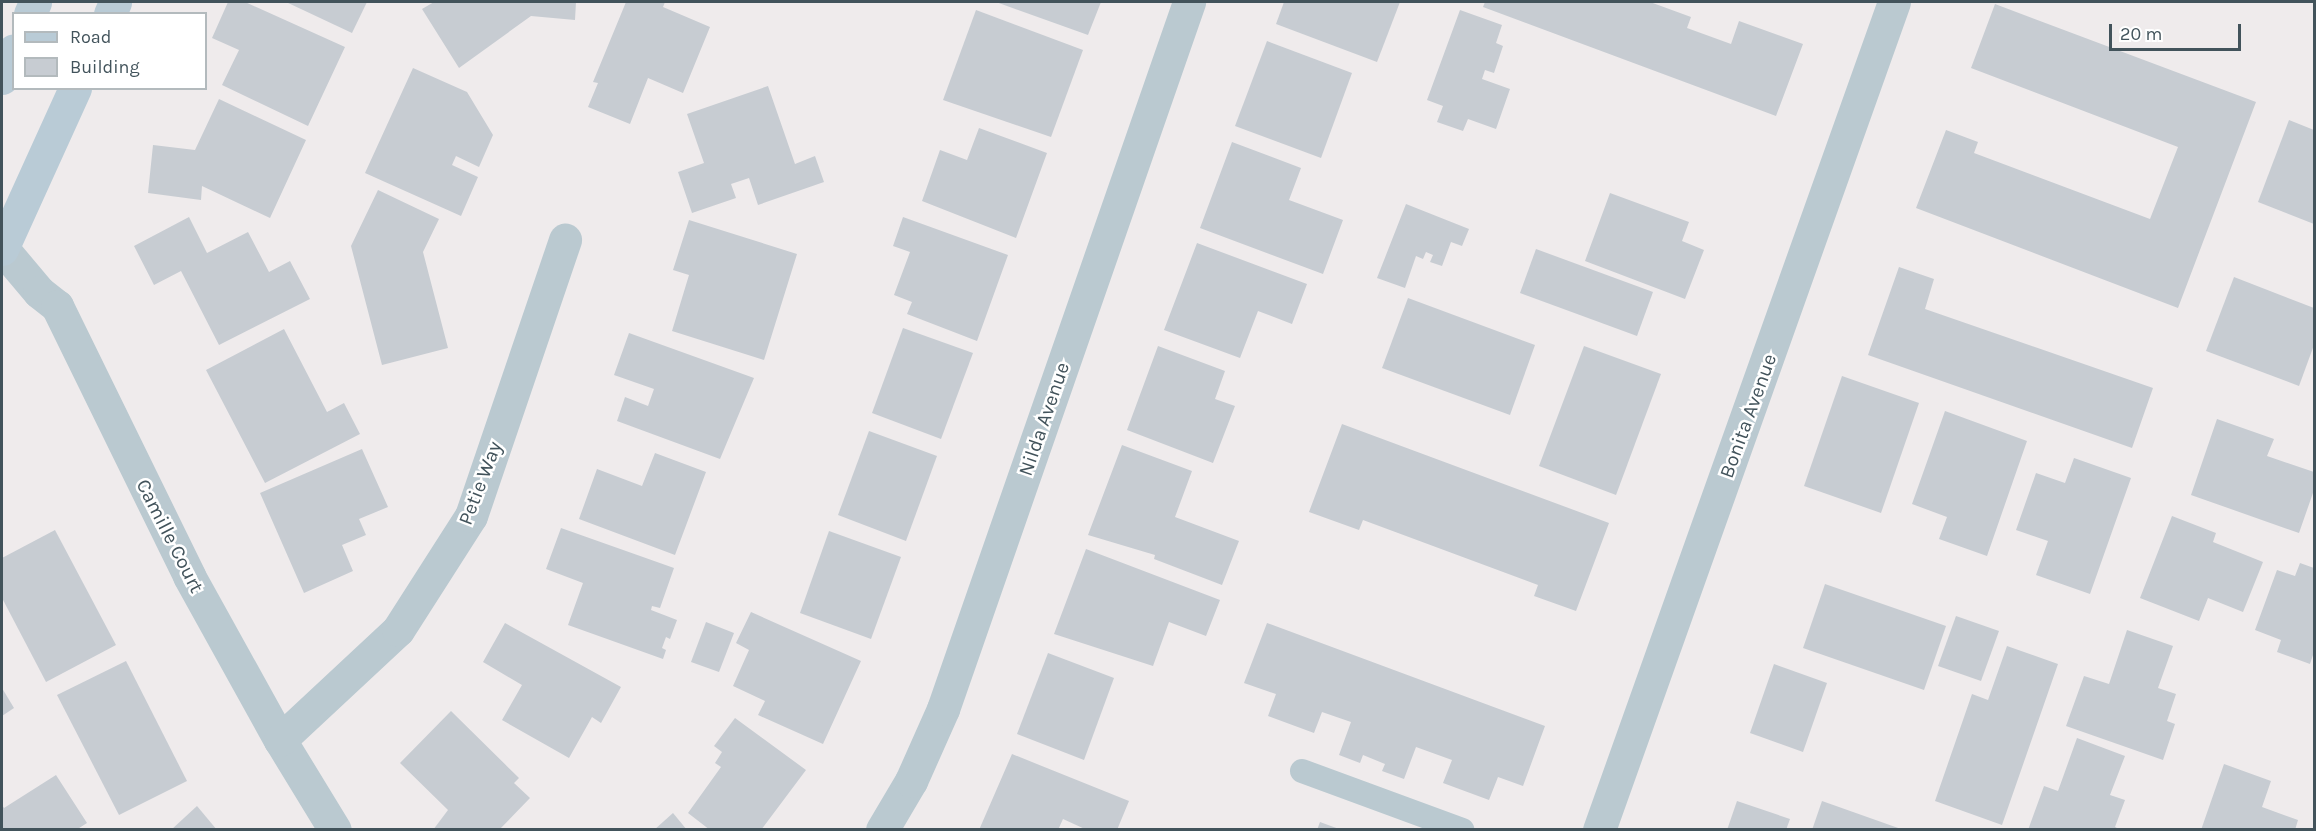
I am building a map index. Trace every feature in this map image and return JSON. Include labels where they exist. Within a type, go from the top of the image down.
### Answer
[{"type":"street","name":"Nilda Avenue","points":[[882,830],[911,781],[943,709],[1189,2]]},
{"type":"street","name":"Bonita Avenue","points":[[1599,830],[1894,2]]},
{"type":"street","points":[[2,78],[12,55]]},
{"type":"street","points":[[2,248],[74,90]]},
{"type":"street","name":"Petie Way","points":[[280,741],[398,630],[471,516],[565,240]]},
{"type":"street","name":"Camille Court","points":[[2,248],[39,292],[57,306],[189,576],[280,741],[335,830]]},
{"type":"lane","points":[[1302,771],[1462,830]]},
{"type":"building","points":[[228,2],[245,2],[345,47],[308,126],[222,85],[239,50],[212,38]]},
{"type":"building","points":[[286,2],[367,2],[352,33]]},
{"type":"building","points":[[434,2],[576,2],[575,20],[531,16],[459,68],[422,9]]},
{"type":"building","points":[[626,2],[665,2],[663,7],[710,27],[683,93],[648,78],[630,124],[588,107],[598,83],[593,82]]},
{"type":"building","points":[[996,2],[1101,2],[1088,35]]},
{"type":"building","points":[[1284,2],[1400,2],[1377,62],[1276,24]]},
{"type":"building","points":[[1485,2],[1650,2],[1691,17],[1687,28],[1731,44],[1739,21],[1803,44],[1776,116],[1483,7]]},
{"type":"building","points":[[1995,4],[2256,102],[2178,308],[1916,208],[1946,130],[1978,142],[1974,153],[2150,219],[2178,147],[1971,68]]},
{"type":"building","points":[[976,10],[1083,50],[1051,137],[943,100]]},
{"type":"building","points":[[1460,10],[1502,25],[1496,43],[1503,46],[1494,73],[1485,70],[1482,79],[1510,89],[1496,129],[1468,119],[1463,131],[1437,122],[1443,106],[1427,100]]},
{"type":"building","points":[[1267,41],[1352,73],[1321,158],[1235,126]]},
{"type":"building","points":[[413,68],[467,92],[493,135],[479,167],[456,156],[452,165],[478,177],[461,216],[365,173]]},
{"type":"building","points":[[768,86],[795,164],[815,156],[824,182],[758,205],[749,178],[731,184],[736,198],[692,213],[678,172],[704,163],[687,114]]},
{"type":"building","points":[[219,99],[306,140],[270,218],[202,186],[201,200],[148,193],[153,145],[195,150]]},
{"type":"building","points":[[2289,120],[2314,130],[2314,224],[2258,202]]},
{"type":"building","points":[[979,128],[1047,153],[1016,238],[922,201],[940,150],[967,160]]},
{"type":"building","points":[[1232,142],[1301,168],[1289,200],[1343,220],[1323,274],[1200,228]]},
{"type":"building","points":[[378,190],[439,219],[423,252],[448,348],[382,365],[351,246]]},
{"type":"building","points":[[1610,193],[1689,222],[1682,241],[1704,250],[1685,299],[1585,261]]},
{"type":"building","points":[[1406,204],[1469,229],[1462,246],[1451,242],[1442,266],[1430,262],[1433,255],[1426,252],[1423,259],[1416,256],[1405,288],[1377,278]]},
{"type":"building","points":[[189,217],[207,253],[248,232],[269,272],[290,261],[310,299],[219,345],[181,271],[154,285],[134,246]]},
{"type":"building","points":[[903,217],[1008,255],[977,341],[907,314],[912,302],[894,295],[910,252],[893,246]]},
{"type":"building","points":[[689,220],[797,254],[764,360],[672,331],[689,275],[673,270]]},
{"type":"building","points":[[1197,243],[1307,284],[1292,324],[1258,311],[1240,358],[1164,330]]},
{"type":"building","points":[[1536,249],[1653,292],[1637,336],[1520,293]]},
{"type":"building","points":[[1899,267],[1934,279],[1925,309],[2153,388],[2132,448],[1868,355]]},
{"type":"building","points":[[2234,277],[2314,308],[2314,345],[2299,386],[2206,351]]},
{"type":"building","points":[[1408,298],[1535,345],[1510,415],[1382,368]]},
{"type":"building","points":[[903,328],[973,353],[941,439],[872,413]]},
{"type":"building","points":[[284,329],[327,412],[344,403],[360,434],[265,483],[206,370]]},
{"type":"building","points":[[629,333],[754,378],[720,459],[617,421],[625,397],[648,406],[654,389],[614,375]]},
{"type":"building","points":[[1158,346],[1225,371],[1215,399],[1235,406],[1213,463],[1127,430]]},
{"type":"building","points":[[1584,346],[1661,374],[1616,495],[1539,466]]},
{"type":"building","points":[[1842,376],[1919,403],[1881,513],[1804,486]]},
{"type":"building","points":[[1945,411],[2027,441],[1987,556],[1939,539],[1947,517],[1912,504]]},
{"type":"building","points":[[2217,419],[2274,439],[2267,456],[2314,472],[2314,490],[2299,533],[2191,495]]},
{"type":"building","points":[[1342,424],[1609,523],[1576,611],[1534,596],[1538,585],[1363,520],[1359,530],[1309,512]]},
{"type":"building","points":[[869,431],[937,456],[906,541],[838,515]]},
{"type":"building","points":[[1122,445],[1192,471],[1175,517],[1239,541],[1222,585],[1154,559],[1155,555],[1088,535]]},
{"type":"building","points":[[362,449],[388,507],[359,519],[366,535],[342,545],[353,571],[304,593],[260,493]]},
{"type":"building","points":[[655,453],[706,472],[675,555],[579,519],[597,469],[642,486]]},
{"type":"building","points":[[2074,458],[2131,478],[2090,594],[2036,575],[2048,541],[2016,530],[2036,473],[2065,483]]},
{"type":"building","points":[[2172,516],[2216,533],[2213,542],[2263,562],[2243,612],[2208,598],[2199,621],[2140,598]]},
{"type":"building","points":[[561,528],[674,568],[660,608],[652,606],[651,610],[677,620],[670,639],[666,637],[662,648],[666,650],[663,659],[568,625],[583,583],[546,569]]},
{"type":"building","points":[[55,530],[116,645],[46,682],[2,598],[2,558]]},
{"type":"building","points":[[829,531],[901,557],[871,639],[800,613]]},
{"type":"building","points":[[1086,549],[1220,600],[1206,636],[1169,622],[1153,666],[1054,634]]},
{"type":"building","points":[[2300,563],[2314,568],[2314,652],[2310,664],[2277,652],[2281,640],[2255,630],[2277,570],[2295,576]]},
{"type":"building","points":[[1825,584],[1946,626],[1924,690],[1803,648]]},
{"type":"building","points":[[751,612],[861,661],[823,744],[758,715],[765,701],[733,686],[749,650],[736,643]]},
{"type":"building","points":[[1956,616],[1999,631],[1981,681],[1938,666]]},
{"type":"building","points":[[706,622],[734,633],[719,672],[691,662]]},
{"type":"building","points":[[505,623],[621,687],[601,723],[592,717],[569,758],[502,720],[522,685],[483,662]]},
{"type":"building","points":[[1267,623],[1545,726],[1523,786],[1498,777],[1489,800],[1443,783],[1452,760],[1416,747],[1404,779],[1382,771],[1385,764],[1363,755],[1360,763],[1339,755],[1351,722],[1322,712],[1314,733],[1268,716],[1276,694],[1244,683]]},
{"type":"building","points":[[2127,630],[2173,646],[2158,688],[2176,694],[2167,721],[2175,724],[2163,760],[2066,726],[2084,676],[2109,684]]},
{"type":"building","points":[[2007,646],[2058,664],[2002,825],[1935,801],[1972,694],[1988,700]]},
{"type":"building","points":[[1048,653],[1114,678],[1084,760],[1017,734]]},
{"type":"building","points":[[126,661],[187,781],[119,815],[57,695]]},
{"type":"building","points":[[1774,664],[1827,683],[1803,752],[1750,733]]},
{"type":"building","points":[[2,688],[14,708],[2,716]]},
{"type":"building","points":[[451,711],[519,778],[514,783],[530,798],[499,830],[433,830],[448,810],[400,763]]},
{"type":"building","points":[[735,718],[806,770],[761,830],[710,830],[688,813],[721,767],[715,763],[722,752],[714,746]]},
{"type":"building","points":[[2077,738],[2125,756],[2110,795],[2125,800],[2115,827],[2121,830],[2028,830],[2044,786],[2058,791]]},
{"type":"building","points":[[1012,754],[1129,801],[1117,830],[1087,830],[1063,819],[1058,830],[979,830]]},
{"type":"building","points":[[2224,764],[2271,781],[2262,807],[2298,820],[2295,830],[2201,830]]},
{"type":"building","points":[[56,775],[87,823],[76,830],[2,830],[2,805],[4,808]]},
{"type":"building","points":[[1737,801],[1790,819],[1786,830],[1727,830]]},
{"type":"building","points":[[1822,801],[1901,829],[1901,830],[1812,830]]},
{"type":"building","points":[[197,806],[217,830],[171,830]]},
{"type":"building","points":[[673,813],[687,830],[654,830]]},
{"type":"building","points":[[1320,822],[1339,829],[1339,830],[1317,830]]}]
